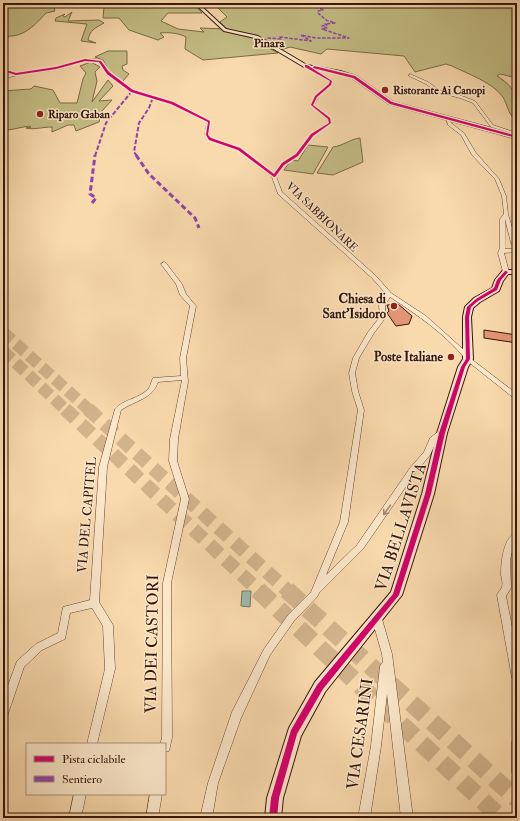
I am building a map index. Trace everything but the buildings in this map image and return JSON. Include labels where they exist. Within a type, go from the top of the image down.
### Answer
[{"type":"street","points":[[196,3],[222,29],[256,37],[306,66],[348,74],[392,103],[517,136]]},
{"type":"street","points":[[3,78],[16,74],[56,68],[85,60],[100,61],[113,78],[132,91],[161,99],[200,116],[209,122],[207,135],[210,139],[239,149],[274,176]]},
{"type":"street","name":"VIA SABBIONARE","points":[[306,66],[331,81],[330,84],[316,96],[312,105],[329,119],[330,123],[312,135],[297,155],[283,164],[274,176],[280,193],[374,277],[389,294],[424,318],[462,351],[468,359],[517,397]]},
{"type":"street","points":[[3,70],[16,74]]},
{"type":"street","points":[[410,76],[427,83],[438,91],[474,102],[492,126],[517,136]]},
{"type":"street","points":[[447,118],[449,124],[463,134],[474,154],[495,175],[500,185],[504,196],[506,214],[517,249],[502,251]]},
{"type":"street","points":[[506,214],[502,219],[501,253],[506,272]]},
{"type":"street","name":"VIA DEI CASTORI","points":[[164,264],[179,284],[183,294],[193,306],[183,358],[185,378],[174,439],[173,461],[185,499],[167,583],[166,743]]},
{"type":"street","points":[[468,359],[467,317],[469,307],[477,300],[496,289],[499,280],[506,272],[517,272]]},
{"type":"street","points":[[314,594],[344,522],[361,410],[355,392],[352,373],[356,358],[371,332],[383,316],[382,305],[389,294]]},
{"type":"street","name":"VIA BELLAVISTA","points":[[272,818],[275,798],[294,733],[320,686],[396,595],[428,494],[442,433],[463,367],[468,359]]},
{"type":"street","name":"VIA DEL CAPITEL","points":[[94,603],[103,467],[118,409],[124,404],[150,392],[154,387],[155,380],[185,378]]},
{"type":"street","points":[[206,818],[213,783],[236,716],[267,652],[291,618],[360,547],[413,470],[427,453],[433,440],[442,433]]},
{"type":"street","points":[[517,535],[508,550],[505,565],[507,588],[501,594],[517,678]]},
{"type":"street","points":[[3,714],[20,664],[39,647],[62,636],[66,610],[94,603],[108,625],[110,669],[92,743]]},
{"type":"street","name":"VIA CESARINI","points":[[377,618],[387,654],[407,818]]},
{"type":"street","name":"VIA CESARINI","points":[[364,818],[376,746],[387,654]]},
{"type":"street","points":[[517,742],[517,772]]},
{"type":"street","points":[[75,818],[80,795]]},
{"type":"street","points":[[152,818],[156,795]]},
{"type":"shaded area","points":[[10,3],[56,3],[53,4],[55,11],[46,13],[25,32],[15,36],[9,36],[3,45],[3,7],[10,6]]},
{"type":"shaded area","points":[[82,3],[179,3],[197,7],[202,13],[168,13],[161,21],[178,29],[204,32],[200,28],[226,29],[220,22],[227,17],[213,3],[517,3],[517,78],[500,74],[497,76],[513,90],[517,106],[517,121],[510,113],[503,97],[493,87],[472,75],[446,64],[415,72],[404,56],[327,49],[321,54],[290,47],[281,50],[265,40],[256,41],[278,53],[203,60],[185,49],[186,37],[173,33],[160,33],[164,37],[158,40],[129,30],[119,18],[103,18],[104,7]]},
{"type":"shaded area","points":[[72,12],[68,21],[99,20],[104,23],[98,26],[90,34],[88,40],[96,43],[81,41],[87,24],[55,21],[56,18],[65,14],[63,16],[65,17]]},
{"type":"shaded area","points":[[108,51],[127,51],[127,64],[122,66],[123,70],[129,74],[122,82],[110,73],[103,60],[95,57]]},
{"type":"shaded area","points":[[91,62],[100,67],[95,72],[97,81],[92,102],[108,80],[113,86],[99,101],[112,100],[102,111],[99,122],[76,131],[74,125],[68,125],[52,132],[52,127],[32,129],[26,128],[31,127],[29,126],[3,131],[3,91],[31,89],[34,86],[53,90],[60,103],[77,103],[86,73],[80,66]]},
{"type":"shaded area","points":[[360,138],[363,162],[333,175],[317,173],[333,147]]},
{"type":"shaded area","points":[[308,145],[328,147],[313,174],[284,170],[291,160],[298,161]]},
{"type":"shaded area","points":[[242,591],[251,591],[250,607],[241,606]]},
{"type":"tunnel","points":[[3,332],[89,410]]},
{"type":"tunnel","points":[[3,351],[66,410]]},
{"type":"tunnel","points":[[65,409],[259,591]]},
{"type":"tunnel","points":[[88,409],[288,591]]},
{"type":"tunnel","points":[[258,590],[501,818]]},
{"type":"tunnel","points":[[287,590],[517,799]]},
{"type":"marked path","points":[[266,43],[268,38],[281,39],[280,37],[311,41],[301,35],[316,38],[349,38],[322,29],[327,28],[322,26],[327,25],[325,24],[335,23],[326,20],[318,13],[318,11],[323,10],[313,4],[315,3]]},
{"type":"marked path","points":[[92,203],[96,198],[90,194],[93,161],[106,123],[132,91]]},
{"type":"marked path","points":[[153,97],[149,108],[139,123],[134,152],[149,174],[195,218],[199,228]]},
{"type":"cycle path","points":[[3,70],[16,74],[56,68],[85,60],[100,61],[108,73],[132,91],[172,103],[209,122],[207,135],[210,139],[239,149],[274,176],[283,164],[297,155],[312,135],[330,123],[329,119],[312,105],[316,97],[330,84],[331,81],[306,66]]},
{"type":"cycle path","points":[[314,67],[354,77],[391,103],[517,137]]},
{"type":"cycle path","points":[[273,818],[275,798],[294,733],[320,687],[396,595],[428,494],[442,433],[463,367],[468,359],[467,317],[469,307],[477,300],[496,289],[499,280],[506,272]]},
{"type":"place","name":"Ristorante Ai Canopi","points":[[385,90]]},
{"type":"place","name":"Riparo Gaban","points":[[40,114]]},
{"type":"place","name":"Chiesa di Sant'Isidoro","points":[[394,306]]},
{"type":"place","name":"Poste Italiane","points":[[451,357]]},
{"type":"district","name":"Pinara","points":[[269,43]]}]
